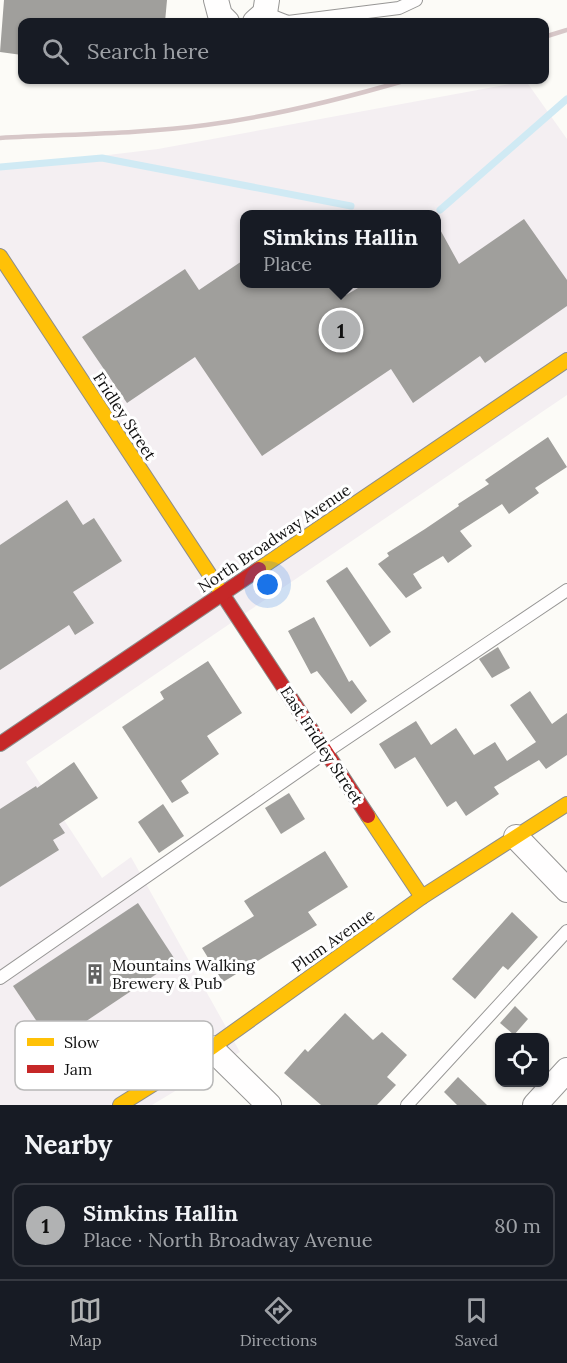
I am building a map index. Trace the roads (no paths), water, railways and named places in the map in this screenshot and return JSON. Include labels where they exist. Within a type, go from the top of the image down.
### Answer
[{"type":"street","points":[[216,0],[223,18]]},
{"type":"street","name":"Fridley Street","points":[[0,256],[221,593]]},
{"type":"street","name":"North Broadway Avenue","points":[[0,744],[567,360]]},
{"type":"street","name":"East Fridley Street","points":[[221,593],[422,897]]},
{"type":"street","name":"Plum Avenue","points":[[213,1046],[422,897],[567,804]]},
{"type":"street","points":[[516,837],[567,890]]},
{"type":"street","points":[[213,1051],[269,1105]]},
{"type":"street","points":[[535,1105],[567,1070]]},
{"type":"street","name":"Plum Avenue","points":[[120,1105],[144,1090]]},
{"type":"lane","points":[[320,18],[399,8],[416,0]]},
{"type":"lane","points":[[262,12],[278,18]]},
{"type":"lane","points":[[0,978],[326,752],[567,590]]},
{"type":"lane","points":[[406,1105],[567,931]]},
{"type":"waterway","points":[[440,210],[567,99]]},
{"type":"waterway","points":[[0,167],[102,158],[351,206]]},
{"type":"railway","points":[[549,35],[567,30]]},
{"type":"railway","points":[[0,138],[129,132],[206,125],[308,106],[393,84]]},
{"type":"place","name":"Simkins Hallin","points":[[341,330]]},
{"type":"place","name":"Mountains Walking Brewery & Pub","points":[[95,974]]}]
